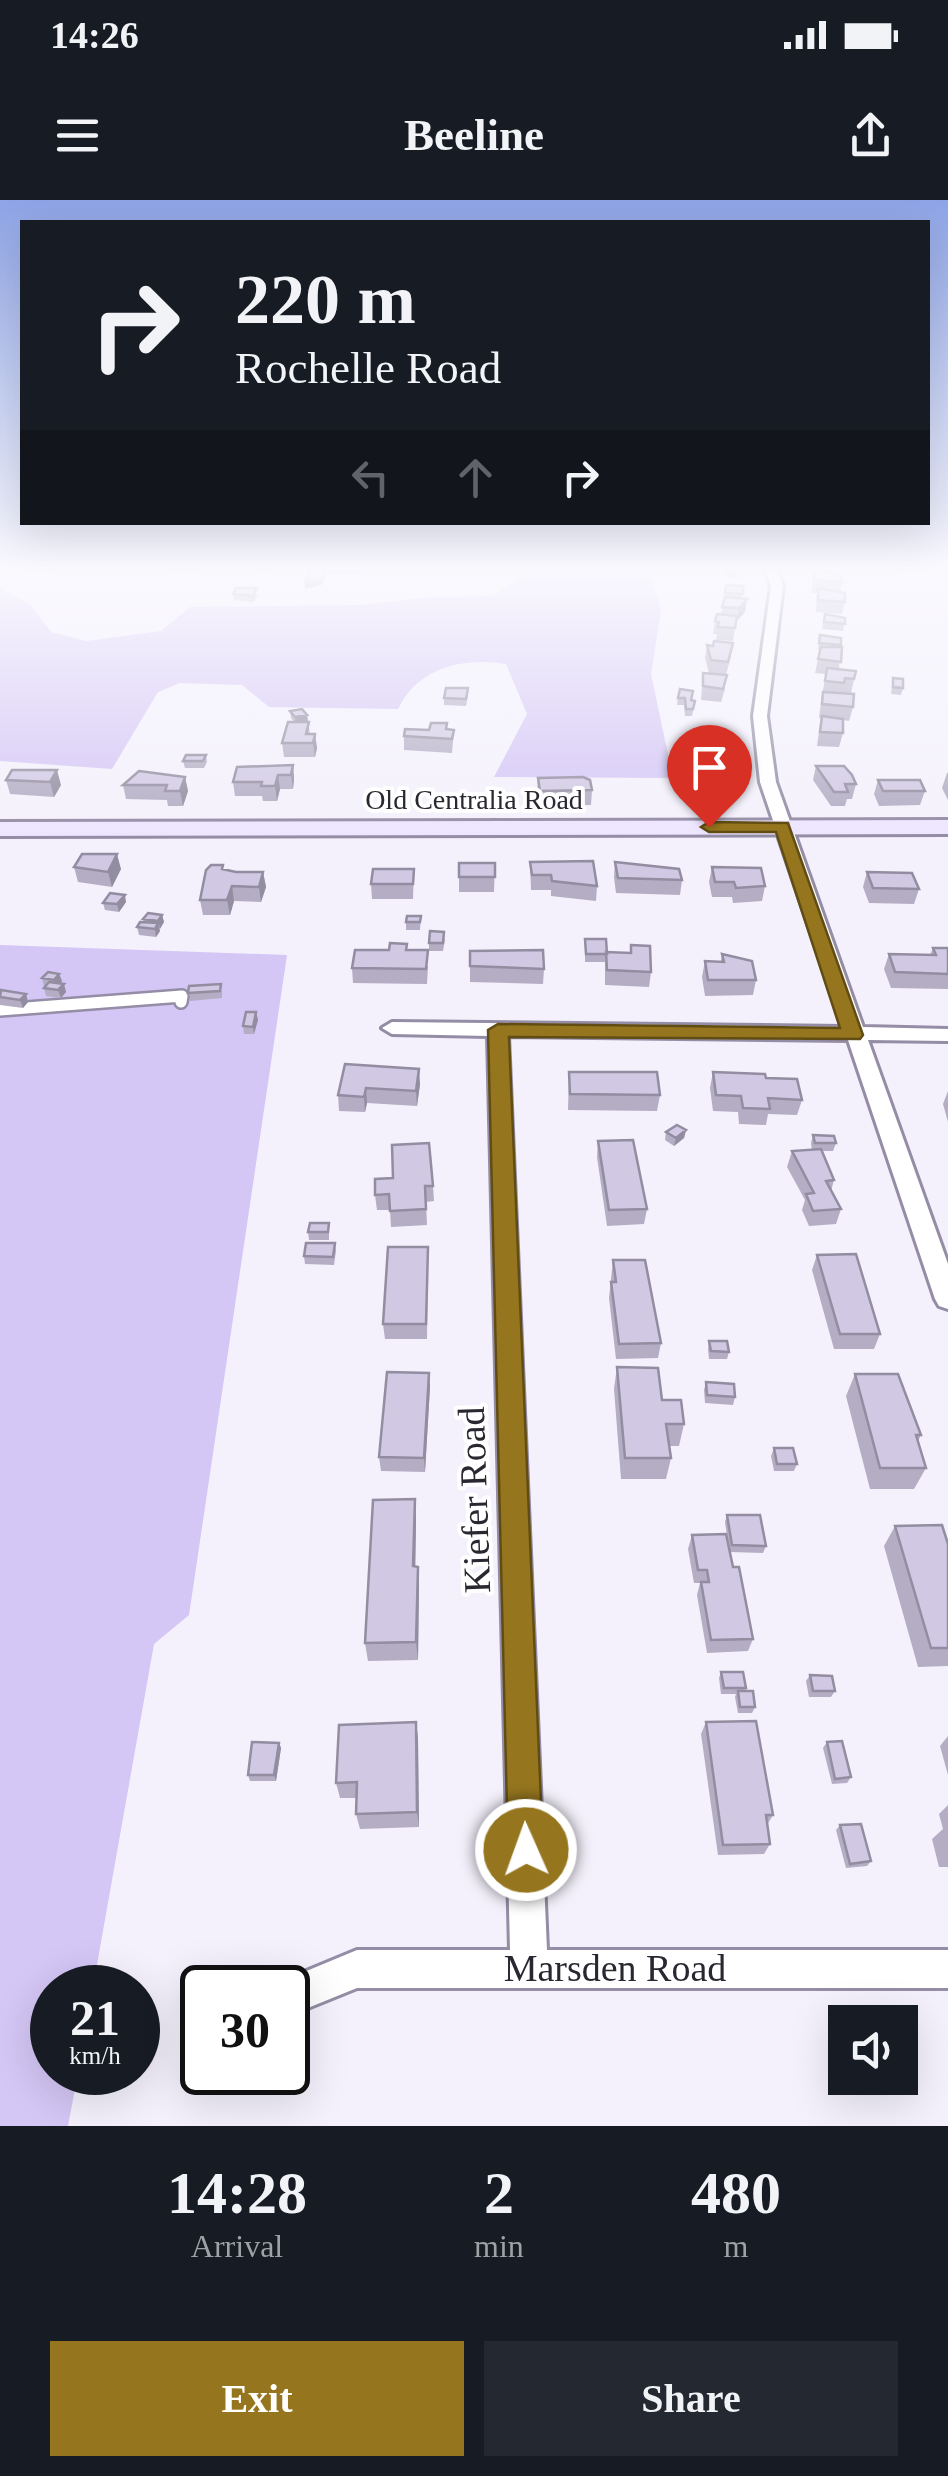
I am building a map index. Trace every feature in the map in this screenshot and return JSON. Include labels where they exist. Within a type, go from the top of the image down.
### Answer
[{"type":"street","points":[[769,656],[760,737],[782,827],[948,1299]]},
{"type":"street","name":"Old Centralia Road","points":[[0,829],[948,828]]},
{"type":"street","points":[[392,1028],[948,1035]]},
{"type":"street","name":"Kiefer Road","points":[[498,1030],[530,1967]]},
{"type":"street","name":"Marsden Road","points":[[310,1989],[358,1970],[948,1969]]},
{"type":"lane","points":[[0,1010],[182,996],[182,1002]]},
{"type":"shaded area","points":[[0,656],[654,656],[651,674],[673,778],[494,777],[527,714],[506,664],[490,662],[459,664],[430,674],[417,683],[398,709],[269,707],[242,685],[180,683],[158,692],[112,769],[0,761]]},
{"type":"shaded area","points":[[0,945],[287,955],[189,1615],[154,1644],[97,1965],[30,1965],[30,2095],[74,2095],[68,2126],[0,2126]]},
{"type":"building","points":[[710,656],[730,656],[728,662],[711,660]]},
{"type":"building","points":[[819,656],[841,656],[841,662],[818,659]]},
{"type":"building","points":[[827,668],[856,671],[854,679],[845,678],[844,683],[825,681]]},
{"type":"building","points":[[703,673],[727,675],[723,689],[703,686]]},
{"type":"building","points":[[893,678],[903,679],[903,688],[893,687]]},
{"type":"building","points":[[446,688],[468,688],[466,699],[444,698]]},
{"type":"building","points":[[680,689],[693,691],[693,709],[686,709],[685,698],[678,698]]},
{"type":"building","points":[[823,692],[854,694],[853,707],[822,704]]},
{"type":"building","points":[[302,709],[307,715],[295,717],[290,711]]},
{"type":"building","points":[[822,716],[843,719],[843,733],[820,732]]},
{"type":"building","points":[[288,722],[309,722],[306,734],[315,734],[313,743],[282,743]]},
{"type":"building","points":[[431,723],[447,723],[446,729],[454,730],[452,739],[404,736],[405,729],[429,730]]},
{"type":"building","points":[[186,755],[206,755],[203,761],[183,761]]},
{"type":"building","points":[[708,759],[728,760],[732,779],[708,775]]},
{"type":"building","points":[[293,765],[291,775],[278,775],[275,786],[233,782],[237,767]]},
{"type":"building","points":[[816,766],[844,766],[856,784],[845,784],[848,792],[834,792]]},
{"type":"building","points":[[12,770],[57,770],[50,782],[6,780]]},
{"type":"building","points":[[139,771],[185,777],[180,791],[165,791],[167,785],[123,785]]},
{"type":"building","points":[[538,778],[590,780],[592,790],[540,791]]},
{"type":"building","points":[[878,780],[920,780],[925,791],[883,791]]},
{"type":"building","points":[[82,854],[117,854],[108,872],[74,867]]},
{"type":"building","points":[[593,861],[597,886],[552,881],[551,875],[532,875],[530,862]]},
{"type":"building","points":[[615,862],[679,869],[682,880],[618,878]]},
{"type":"building","points":[[459,863],[495,863],[495,877],[459,877]]},
{"type":"building","points":[[211,865],[223,865],[222,869],[236,872],[263,872],[259,887],[232,886],[227,900],[200,900],[206,870]]},
{"type":"building","points":[[712,867],[761,868],[765,886],[736,888],[734,882],[715,882]]},
{"type":"building","points":[[373,869],[414,869],[413,884],[371,884]]},
{"type":"building","points":[[867,872],[912,873],[919,889],[873,888]]},
{"type":"building","points":[[110,893],[125,895],[117,904],[103,903]]},
{"type":"building","points":[[148,913],[162,915],[158,921],[143,919]]},
{"type":"building","points":[[407,916],[421,916],[420,922],[406,922]]},
{"type":"building","points":[[140,922],[158,923],[155,929],[137,927]]},
{"type":"building","points":[[430,931],[444,932],[443,943],[429,943]]},
{"type":"building","points":[[585,939],[606,939],[607,954],[586,954]]},
{"type":"building","points":[[390,943],[407,944],[406,950],[428,950],[426,969],[352,968],[355,950],[389,950]]},
{"type":"building","points":[[631,945],[650,946],[651,972],[607,970],[606,952],[631,953]]},
{"type":"building","points":[[933,948],[948,948],[948,974],[895,972],[889,954],[936,955]]},
{"type":"building","points":[[543,950],[544,969],[470,966],[470,951]]},
{"type":"building","points":[[722,954],[752,961],[756,980],[708,980],[705,961],[724,962]]},
{"type":"building","points":[[48,972],[59,974],[54,980],[42,978]]},
{"type":"building","points":[[49,982],[64,984],[58,990],[44,988]]},
{"type":"building","points":[[221,984],[220,991],[188,993],[189,986]]},
{"type":"building","points":[[1,990],[26,994],[20,1000],[0,997]]},
{"type":"building","points":[[246,1012],[256,1012],[253,1027],[243,1026]]},
{"type":"building","points":[[345,1064],[419,1069],[416,1091],[366,1088],[364,1097],[338,1095]]},
{"type":"building","points":[[569,1072],[657,1072],[660,1095],[570,1094]]},
{"type":"building","points":[[713,1072],[797,1079],[802,1100],[768,1098],[770,1109],[743,1108],[741,1096],[716,1095]]},
{"type":"building","points":[[677,1125],[686,1130],[676,1138],[666,1132]]},
{"type":"building","points":[[813,1135],[834,1136],[836,1143],[815,1143]]},
{"type":"building","points":[[633,1140],[647,1209],[609,1210],[598,1141]]},
{"type":"building","points":[[429,1143],[433,1186],[425,1186],[426,1209],[390,1211],[389,1194],[375,1195],[375,1179],[393,1178],[392,1145]]},
{"type":"building","points":[[821,1149],[834,1180],[826,1181],[841,1209],[813,1211],[806,1194],[814,1193],[792,1151]]},
{"type":"building","points":[[310,1223],[329,1223],[328,1232],[308,1232]]},
{"type":"building","points":[[306,1243],[335,1243],[333,1257],[304,1256]]},
{"type":"building","points":[[388,1247],[428,1247],[426,1324],[383,1324]]},
{"type":"building","points":[[856,1254],[880,1334],[840,1334],[817,1255]]},
{"type":"building","points":[[613,1260],[645,1260],[661,1343],[619,1344],[611,1282],[616,1282]]},
{"type":"building","points":[[709,1341],[727,1341],[729,1352],[711,1351]]},
{"type":"building","points":[[617,1367],[658,1368],[662,1400],[681,1400],[684,1424],[666,1424],[671,1458],[625,1458]]},
{"type":"building","points":[[387,1372],[429,1373],[424,1458],[379,1457]]},
{"type":"building","points":[[855,1374],[898,1374],[921,1435],[916,1435],[926,1468],[880,1468]]},
{"type":"building","points":[[706,1382],[734,1384],[735,1397],[707,1395]]},
{"type":"building","points":[[774,1448],[793,1448],[797,1464],[777,1464]]},
{"type":"building","points":[[415,1499],[416,1642],[365,1643],[373,1500]]},
{"type":"building","points":[[727,1515],[760,1515],[766,1546],[732,1545]]},
{"type":"building","points":[[942,1525],[948,1544],[948,1648],[931,1648],[895,1526]]},
{"type":"building","points":[[726,1534],[733,1567],[739,1567],[753,1639],[711,1640],[701,1582],[709,1582],[707,1570],[698,1570],[692,1535]]},
{"type":"building","points":[[721,1672],[743,1672],[746,1688],[724,1688]]},
{"type":"building","points":[[810,1675],[832,1676],[835,1691],[813,1691]]},
{"type":"building","points":[[738,1691],[753,1691],[755,1707],[740,1707]]},
{"type":"building","points":[[756,1721],[773,1815],[766,1815],[770,1844],[723,1845],[706,1722]]},
{"type":"building","points":[[416,1722],[417,1812],[356,1814],[357,1782],[336,1783],[339,1725]]},
{"type":"building","points":[[842,1741],[851,1777],[835,1779],[827,1742]]},
{"type":"building","points":[[252,1742],[279,1743],[274,1775],[248,1775]]},
{"type":"building","points":[[861,1824],[871,1861],[850,1864],[840,1825]]},
{"type":"route","points":[[526,1850],[498,1030],[852,1035],[782,827],[709,827]]}]
